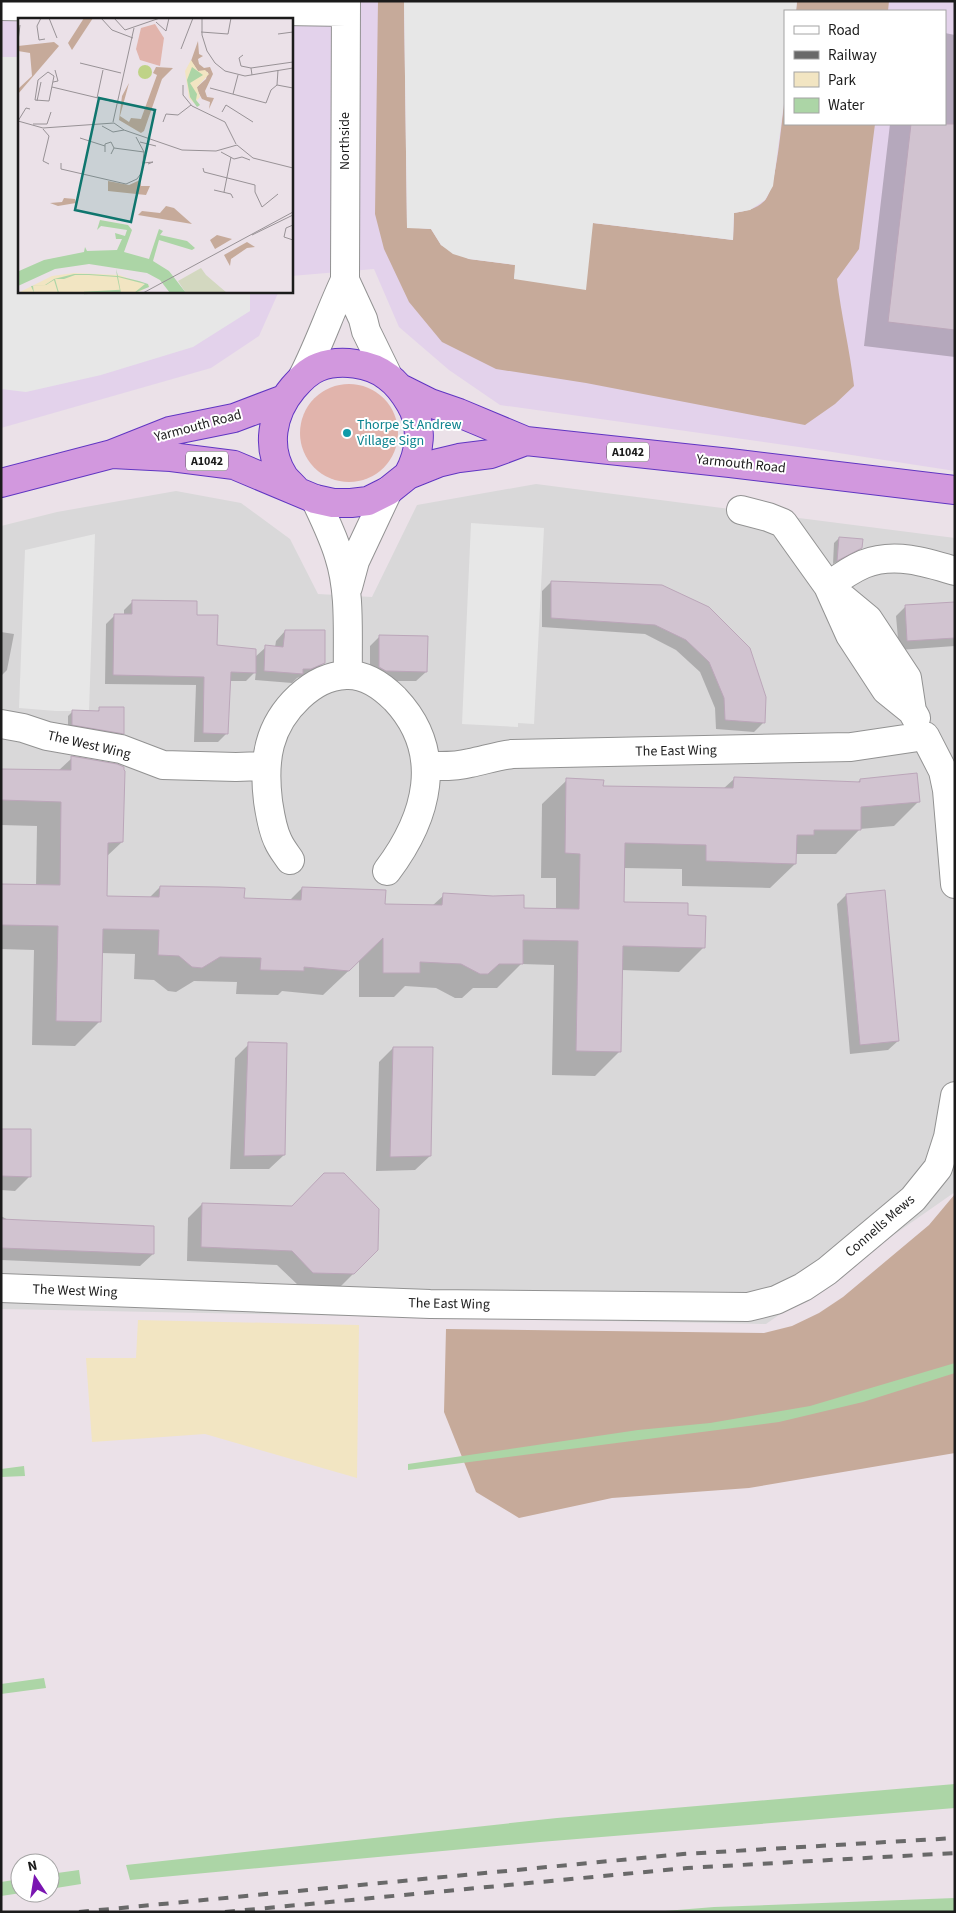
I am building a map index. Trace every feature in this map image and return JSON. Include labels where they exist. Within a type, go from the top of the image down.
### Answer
[{"type":"highway","name":"Yarmouth Road","points":[[306,495],[284,476],[273,446],[273,430],[276,415],[284,398],[303,376],[319,367],[338,363],[358,364],[376,369],[430,403],[459,412],[526,441],[955,490]]},
{"type":"highway","points":[[394,382],[414,410],[419,431],[416,461],[398,483]]},
{"type":"highway","name":"Yarmouth Road","points":[[1,483],[112,454],[170,431],[234,418],[284,398]]},
{"type":"highway","name":"Yarmouth Road","points":[[112,454],[171,456],[234,465],[306,495],[333,503],[351,503],[368,501],[398,483],[438,463],[492,454],[526,441]]},
{"type":"street","points":[[1,6],[346,7]]},
{"type":"street","name":"Northside","points":[[303,376],[345,280],[346,7]]},
{"type":"street","name":"Northside","points":[[345,280],[363,319],[366,331],[394,382]]},
{"type":"street","points":[[346,596],[355,561],[398,483]]},
{"type":"street","points":[[306,495],[332,535],[340,558],[346,596],[348,675]]},
{"type":"street","points":[[741,510],[768,517],[783,524],[828,586],[868,620],[907,678],[912,711],[943,771],[947,790],[955,884]]},
{"type":"street","points":[[828,586],[865,563],[895,558],[923,561],[955,571]]},
{"type":"street","points":[[290,860],[278,841],[273,827],[267,791],[266,766],[272,737],[293,703],[310,687],[327,678],[348,675],[370,679],[387,690],[402,706],[414,726],[427,766],[426,788],[412,832],[402,851],[387,871]]},
{"type":"street","name":"The West Wing","points":[[1,724],[23,728],[47,736],[121,749],[163,765],[266,766]]},
{"type":"street","name":"The East Wing","points":[[427,766],[460,765],[489,757],[512,754],[851,747],[925,736]]},
{"type":"street","name":"Connells Mews","points":[[748,1307],[776,1300],[803,1287],[827,1271],[913,1199],[938,1168],[948,1137],[955,1096]]},
{"type":"street","name":"The West Wing","points":[[1,1288],[149,1293]]},
{"type":"street","name":"The East Wing","points":[[149,1293],[430,1304],[748,1307]]},
{"type":"shaded area","points":[[1,1],[955,1],[955,471],[500,405],[449,370],[399,327],[374,269],[292,276],[292,18],[18,18],[18,292],[279,292],[259,336],[211,368],[1,428]]},
{"type":"shaded area","points":[[378,1],[404,1],[407,227],[431,229],[441,245],[469,259],[516,265],[514,279],[593,223],[733,240],[734,213],[756,207],[766,199],[770,191],[776,165],[784,105],[784,125],[875,125],[859,249],[837,279],[854,386],[835,404],[805,425],[586,383],[496,369],[442,342],[409,302],[384,249],[375,214]]},
{"type":"shaded area","points":[[404,1],[797,1],[796,10],[784,10],[784,103],[773,186],[765,200],[750,210],[734,213],[733,240],[593,223],[586,290],[514,279],[515,265],[469,259],[453,254],[441,245],[431,229],[407,228]]},
{"type":"shaded area","points":[[797,1],[889,1],[888,10],[796,10]]},
{"type":"shaded area","points":[[1,57],[18,57],[18,292],[250,292],[250,311],[193,347],[101,375],[26,392],[1,389]]},
{"type":"shaded area","points":[[349,384],[368,387],[384,398],[395,414],[398,433],[395,452],[384,468],[368,479],[349,482],[330,479],[314,468],[303,452],[300,433],[303,414],[314,398],[330,387]]},
{"type":"shaded area","points":[[536,484],[955,538],[955,1192],[766,1324],[1,1309],[1,526],[57,512],[176,491],[241,503],[290,539],[318,594],[372,597],[417,505]]},
{"type":"shaded area","points":[[471,523],[544,528],[534,724],[518,723],[518,727],[462,724]]},
{"type":"shaded area","points":[[95,534],[89,711],[19,708],[25,550]]},
{"type":"shaded area","points":[[955,1194],[955,1453],[749,1488],[612,1498],[519,1518],[476,1492],[444,1412],[446,1329],[764,1333],[792,1326],[819,1313],[843,1297],[929,1225]]},
{"type":"green space","points":[[138,1320],[359,1325],[357,1478],[205,1434],[92,1442],[86,1358],[136,1358]]},
{"type":"water","points":[[955,1363],[955,1373],[863,1402],[779,1422],[408,1470],[408,1464],[638,1430],[710,1423],[810,1406]]},
{"type":"water","points":[[24,1466],[25,1476],[1,1477],[1,1469]]},
{"type":"water","points":[[44,1678],[46,1688],[1,1694],[1,1684]]},
{"type":"water","points":[[955,1784],[955,1808],[540,1842],[130,1880],[126,1865],[557,1818]]},
{"type":"water","points":[[79,1870],[81,1884],[60,1887],[60,1873]]},
{"type":"water","points":[[10,1881],[10,1895],[1,1896],[1,1882]]},
{"type":"water","points":[[955,1898],[955,1912],[653,1912],[714,1907]]},
{"type":"building","points":[[955,124],[955,330],[888,322],[911,125]]},
{"type":"building","points":[[839,537],[863,539],[862,548],[837,561]]},
{"type":"building","points":[[551,581],[662,585],[709,607],[750,648],[766,697],[765,723],[725,720],[724,698],[709,662],[686,640],[655,625],[551,618]]},
{"type":"building","points":[[132,600],[197,601],[197,615],[218,615],[217,645],[256,649],[256,673],[231,672],[228,734],[203,733],[204,677],[113,675],[114,614],[132,614]]},
{"type":"building","points":[[955,602],[955,638],[907,641],[905,605]]},
{"type":"building","points":[[285,630],[325,630],[325,663],[311,669],[303,669],[303,674],[264,671],[265,645],[283,647]]},
{"type":"building","points":[[379,635],[428,636],[427,672],[386,671],[379,667]]},
{"type":"building","points":[[99,707],[124,707],[124,734],[72,725],[72,710],[99,711]]},
{"type":"building","points":[[71,756],[117,764],[124,767],[123,842],[108,843],[107,896],[159,897],[160,886],[219,887],[245,888],[244,898],[301,900],[302,887],[386,890],[385,904],[442,905],[443,893],[493,896],[524,895],[524,908],[579,909],[580,854],[565,853],[566,778],[604,780],[603,786],[733,788],[734,777],[860,782],[860,779],[917,773],[920,802],[861,807],[861,830],[814,830],[814,835],[797,835],[796,864],[706,861],[706,845],[625,843],[624,902],[688,903],[688,915],[706,916],[705,948],[623,946],[621,1052],[576,1051],[578,941],[523,940],[523,964],[499,964],[488,974],[480,974],[461,964],[420,962],[420,973],[383,973],[383,938],[349,971],[304,967],[304,971],[260,970],[261,958],[220,957],[202,968],[192,967],[179,956],[158,955],[159,930],[103,929],[101,1022],[56,1021],[58,926],[1,925],[1,884],[60,885],[61,802],[1,800],[1,769],[71,770]]},
{"type":"building","points":[[885,890],[899,1041],[860,1045],[846,894]]},
{"type":"building","points":[[248,1042],[287,1043],[285,1155],[244,1156]]},
{"type":"building","points":[[393,1047],[433,1047],[431,1156],[390,1157]]},
{"type":"building","points":[[1,1129],[31,1129],[31,1177],[1,1176]]},
{"type":"building","points":[[324,1173],[344,1173],[379,1209],[378,1250],[354,1274],[313,1273],[292,1251],[201,1247],[202,1203],[292,1206]]},
{"type":"building","points":[[1,1219],[154,1226],[154,1254],[1,1248]]},
{"type":"railway","points":[[79,1912],[683,1854],[955,1838]]},
{"type":"railway","points":[[225,1912],[687,1868],[955,1853]]},
{"type":"place","name":"Thorpe St Andrew Village Sign","points":[[347,433]]}]
